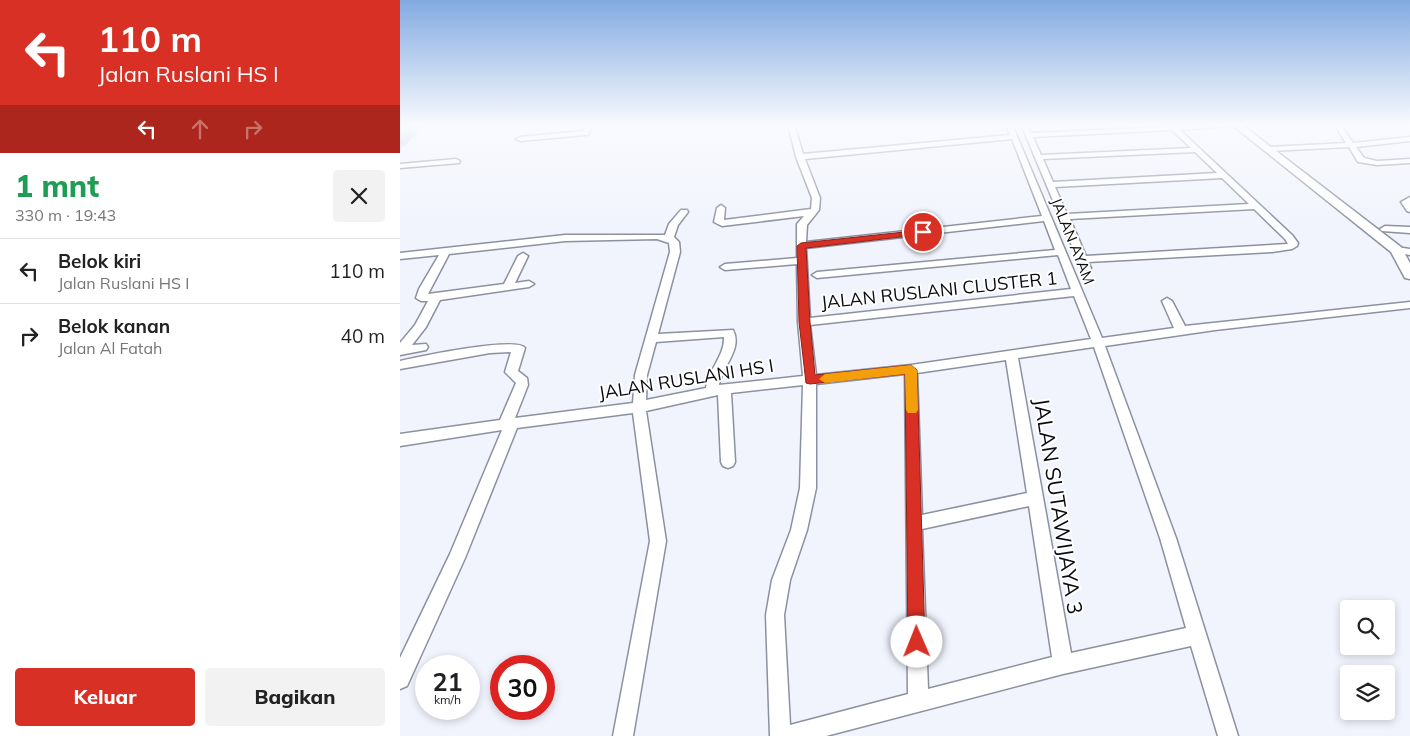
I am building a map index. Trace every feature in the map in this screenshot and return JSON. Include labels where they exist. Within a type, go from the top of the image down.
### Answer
[{"type":"street","points":[[780,736],[775,615],[780,585],[799,530],[808,488],[810,380],[804,322],[802,261],[805,246],[802,224],[814,210],[816,198],[801,158]]},
{"type":"street","name":"JALAN AYAM","points":[[1022,158],[1042,219],[1061,252],[1098,342],[1168,538],[1228,736]]},
{"type":"street","points":[[1038,158],[1084,263],[1292,246],[1293,243],[1289,237],[1207,158]]},
{"type":"street","points":[[1286,158],[1396,250],[1410,275]]},
{"type":"street","points":[[1288,158],[1385,229],[1410,251]]},
{"type":"street","points":[[1359,158],[1377,163],[1410,161]]},
{"type":"street","points":[[400,166],[456,161]]},
{"type":"street","points":[[1050,185],[1224,175]]},
{"type":"street","points":[[1410,200],[1404,202],[1410,209]]},
{"type":"street","points":[[1064,217],[1258,206]]},
{"type":"street","points":[[721,208],[719,222],[722,223],[810,213]]},
{"type":"street","points":[[669,238],[674,224],[684,212]]},
{"type":"street","points":[[805,246],[1042,219]]},
{"type":"street","points":[[1385,229],[1410,230]]},
{"type":"street","points":[[400,256],[565,238],[657,236],[669,238],[674,242],[675,252],[641,375],[639,407],[658,541],[623,736]]},
{"type":"street","points":[[1396,250],[1410,251]]},
{"type":"street","points":[[446,251],[421,296],[422,298],[436,298],[529,284]]},
{"type":"street","points":[[817,275],[1061,252]]},
{"type":"street","points":[[508,286],[523,256]]},
{"type":"street","points":[[725,267],[802,261]]},
{"type":"street","name":"JALAN RUSLANI CLUSTER 1","points":[[804,322],[1077,292]]},
{"type":"street","points":[[400,351],[420,327],[436,298]]},
{"type":"street","points":[[1167,301],[1181,331]]},
{"type":"street","name":"JALAN RUSLANI HS I","points":[[400,440],[639,407],[718,390],[911,370],[1181,331],[1410,306]]},
{"type":"street","points":[[651,338],[729,333],[730,344],[724,360],[714,376],[718,390],[728,462]]},
{"type":"street","points":[[400,351],[422,347]]},
{"type":"street","points":[[400,365],[490,349],[519,348],[511,372],[522,382],[457,558],[400,679]]},
{"type":"street","name":"JALAN SUTAWIJAYA 3","points":[[1011,355],[1063,664]]},
{"type":"street","points":[[911,370],[918,702]]},
{"type":"street","points":[[914,524],[1035,498]]},
{"type":"street","points":[[786,736],[1063,664],[1198,635]]},
{"type":"slow traffic","points":[[825,379],[911,370],[912,410]]},
{"type":"route","points":[[917,642],[911,370],[810,380],[804,322],[801,246],[923,232]]}]
